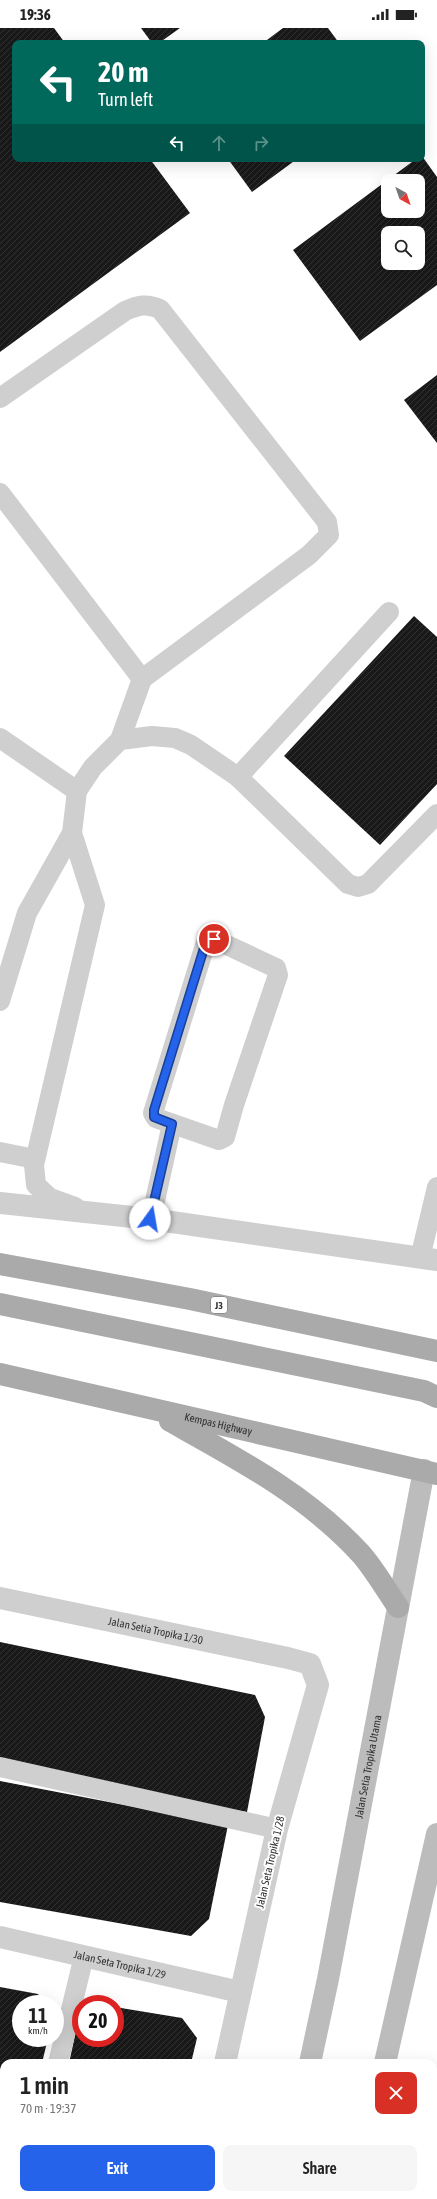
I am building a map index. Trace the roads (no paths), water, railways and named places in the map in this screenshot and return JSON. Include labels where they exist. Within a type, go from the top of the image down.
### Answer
[{"type":"main road","name":"J3","points":[[0,1264],[190,1299],[437,1351]]},
{"type":"main road","points":[[0,1304],[424,1391],[437,1397]]},
{"type":"main road","name":"Kempas Highway","points":[[0,1374],[149,1409],[433,1466]]},
{"type":"main road","points":[[149,1409],[262,1472],[318,1513],[362,1555],[398,1607]]},
{"type":"main road","name":"Jalan Setia Tropika Utama","points":[[311,2059],[328,1979],[398,1607],[433,1466]]},
{"type":"main road","points":[[387,2059],[437,1834]]},
{"type":"street","points":[[0,1203],[150,1219],[428,1259]]},
{"type":"street","name":"Jalan Setia Tropika 1/30","points":[[0,1598],[288,1658],[310,1664]]},
{"type":"street","name":"Jalan Seta Tropika 1/28","points":[[226,2059],[277,1829],[318,1685],[310,1664]]},
{"type":"street","name":"Jalan Seta Tropika 1/29","points":[[0,1936],[240,1992]]},
{"type":"lane","points":[[0,398],[125,311],[137,306],[150,305],[160,309],[327,522],[329,535],[320,546],[142,679],[120,740],[93,767],[77,791],[72,833],[27,913],[0,1001]]},
{"type":"lane","points":[[0,493],[142,679]]},
{"type":"lane","points":[[238,777],[389,612]]},
{"type":"lane","points":[[120,740],[152,736],[175,738],[191,745],[238,777],[348,884],[358,887],[368,884],[437,814]]},
{"type":"lane","points":[[0,738],[77,791]]},
{"type":"lane","points":[[72,833],[95,905],[34,1165],[36,1185],[50,1198],[86,1212]]},
{"type":"lane","points":[[214,939],[276,968],[278,975],[225,1136],[219,1140],[172,1124],[154,1117],[154,1110],[205,945],[214,939]]},
{"type":"lane","points":[[150,1219],[172,1124]]},
{"type":"lane","points":[[0,1152],[36,1159]]},
{"type":"lane","points":[[428,1259],[437,1187]]},
{"type":"lane","points":[[0,1767],[277,1829]]},
{"type":"lane","points":[[59,2059],[84,1956]]}]
